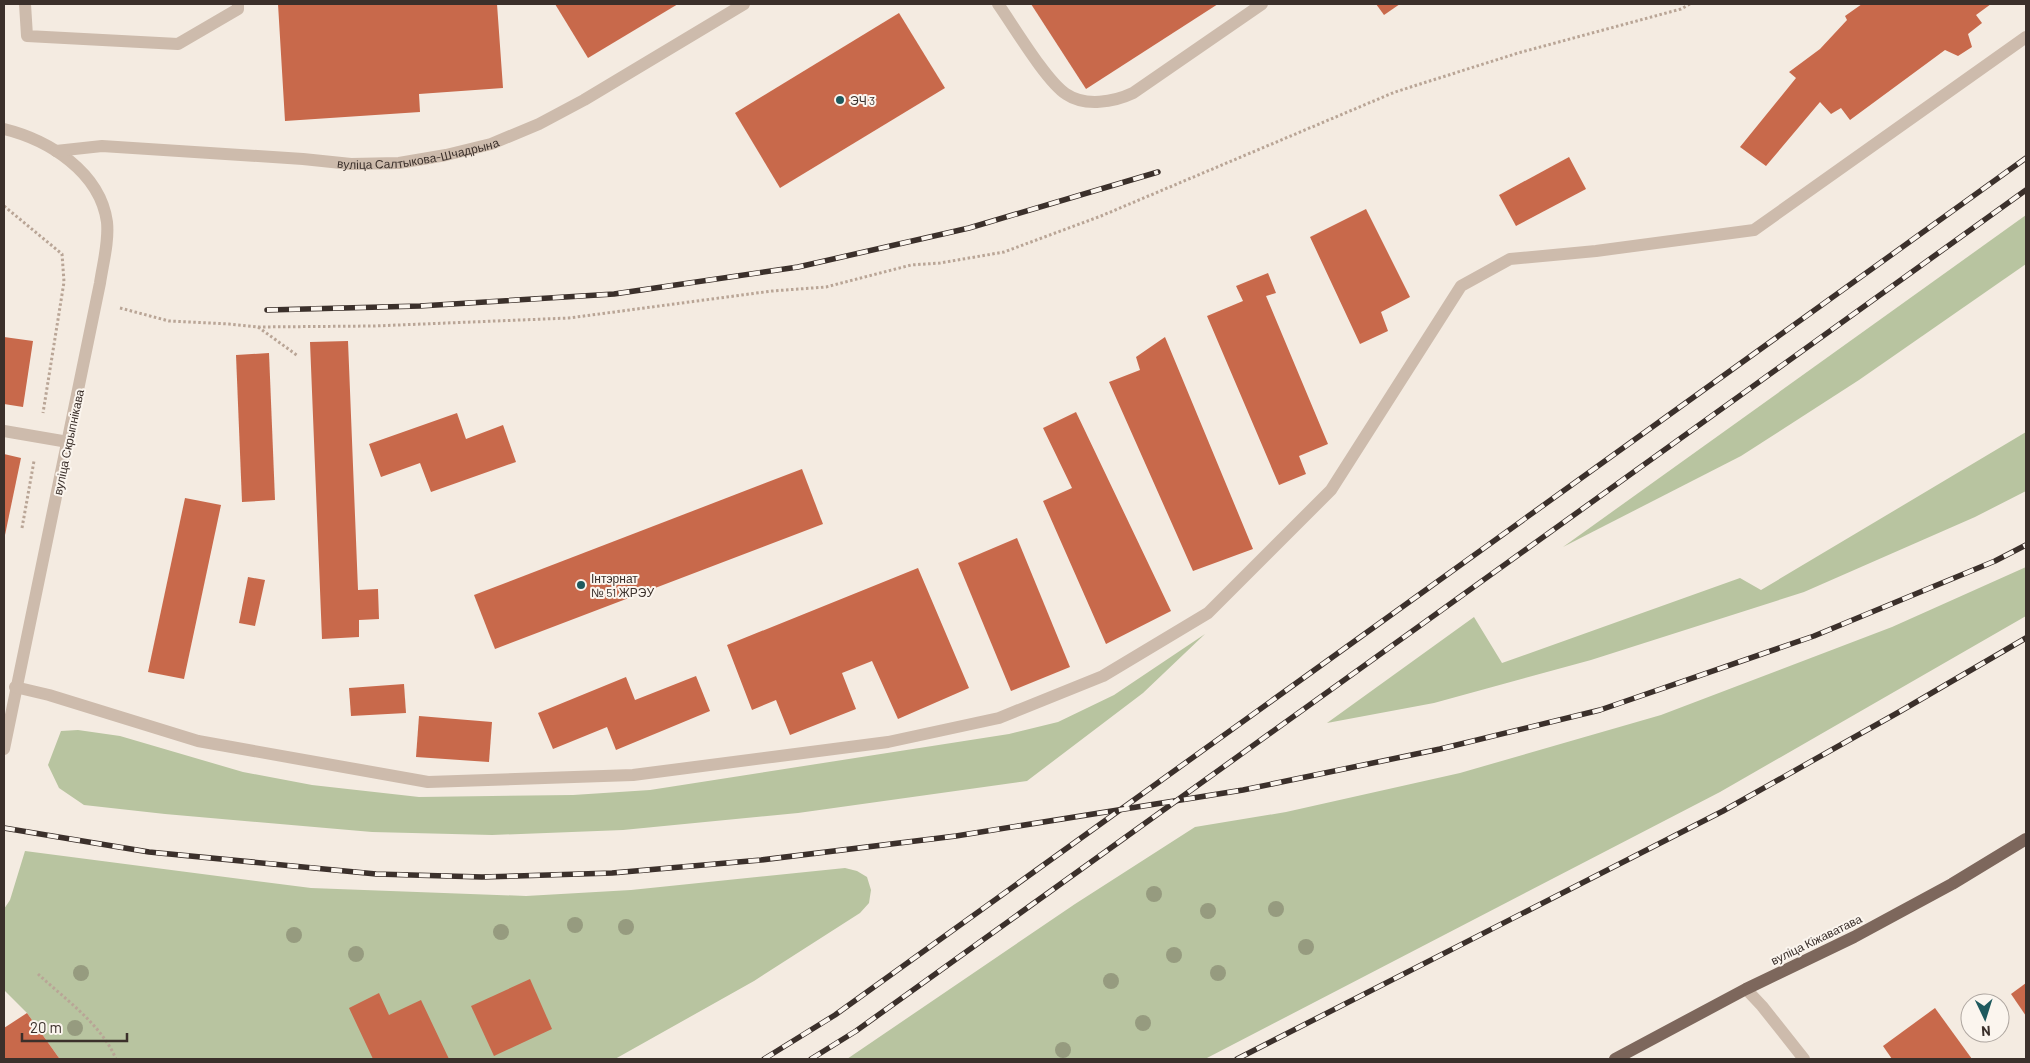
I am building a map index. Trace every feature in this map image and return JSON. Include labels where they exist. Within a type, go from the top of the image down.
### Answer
[{"type":"main road","name":"вуліца Кіжаватава","points":[[1615,1059],[1746,989],[1854,936],[1952,884],[2026,839]]},
{"type":"street","points":[[25,4],[27,36],[178,44],[238,9],[238,4]]},
{"type":"street","name":"вуліца Салтыкова-Шчадрына","points":[[56,151],[102,146],[293,158],[351,164],[399,163],[446,155],[491,144],[539,124],[584,100],[744,4]]},
{"type":"street","points":[[998,4],[1041,66],[1066,94],[1085,100],[1103,102],[1121,99],[1133,93],[1262,4]]},
{"type":"street","points":[[15,687],[49,695],[198,741],[428,782],[633,775],[888,742],[999,718],[1103,676],[1208,612],[1331,490],[1461,286],[1510,259],[1596,251],[1754,230],[2026,37]]},
{"type":"street","name":"вуліца Скрыпнікава","points":[[4,129],[36,140],[56,151],[76,166],[92,183],[102,202],[107,223],[106,247],[68,442],[15,687],[4,749]]},
{"type":"street","points":[[4,431],[68,442]]},
{"type":"street","points":[[1746,989],[1804,1059]]},
{"type":"path","points":[[119,308],[169,321],[258,327],[374,326],[569,318],[772,291],[826,286],[911,265],[940,263],[1004,252],[1101,216],[1395,92],[1518,53],[1681,9],[1690,4]]},
{"type":"path","points":[[4,206],[62,254],[64,282],[39,437],[21,531]]},
{"type":"path","points":[[258,327],[298,356]]},
{"type":"path","points":[[38,974],[98,1029],[109,1044],[116,1059]]},
{"type":"green space","points":[[2026,215],[2026,264],[1859,380],[1741,456],[1563,547]]},
{"type":"green space","points":[[2026,432],[2026,491],[1975,517],[1804,592],[1591,660],[1434,703],[1327,723],[1474,617],[1502,663],[1740,578],[1761,590]]},
{"type":"green space","points":[[2026,567],[2026,616],[1720,792],[1205,1059],[847,1059],[1075,904],[1195,827],[1286,812],[1460,773],[1661,715],[1892,627]]},
{"type":"green space","points":[[1205,634],[1143,693],[1027,781],[798,813],[623,830],[492,835],[372,832],[84,805],[59,788],[48,765],[61,731],[78,730],[120,736],[243,772],[312,785],[419,797],[573,795],[650,790],[1009,734],[1058,722],[1114,695]]},
{"type":"green space","points":[[25,851],[311,888],[526,896],[631,890],[845,868],[857,871],[867,877],[871,890],[869,903],[860,913],[754,981],[615,1059],[56,1059],[59,1058],[27,1013],[4,990],[4,909],[10,900]]},
{"type":"building","points":[[278,4],[497,4],[503,88],[419,94],[420,112],[285,121]]},
{"type":"building","points":[[555,4],[678,4],[588,58]]},
{"type":"building","points":[[1031,4],[1218,4],[1086,89]]},
{"type":"building","points":[[1376,4],[1400,4],[1384,15]]},
{"type":"building","points":[[1862,4],[1991,4],[1976,15],[1982,23],[1968,34],[1972,47],[1958,56],[1945,50],[1850,120],[1841,108],[1831,114],[1820,102],[1766,166],[1740,147],[1796,78],[1789,72],[1820,49],[1847,20],[1845,16]]},
{"type":"building","name":"ЭЧ 3","points":[[899,13],[945,88],[780,188],[735,113]]},
{"type":"building","points":[[1569,157],[1586,189],[1516,226],[1499,195]]},
{"type":"building","points":[[1366,209],[1410,297],[1381,312],[1388,331],[1360,344],[1310,237]]},
{"type":"building","points":[[1268,273],[1276,293],[1266,296],[1328,444],[1299,456],[1306,474],[1279,485],[1207,316],[1243,301],[1236,286]]},
{"type":"building","points":[[4,337],[33,341],[23,407],[4,404]]},
{"type":"building","points":[[1165,337],[1253,549],[1193,571],[1109,382],[1140,370],[1136,357]]},
{"type":"building","points":[[348,341],[358,590],[378,589],[379,619],[359,620],[359,637],[322,639],[310,342]]},
{"type":"building","points":[[269,353],[275,500],[242,502],[236,355]]},
{"type":"building","points":[[1076,412],[1171,611],[1106,644],[1043,501],[1072,488],[1043,428]]},
{"type":"building","points":[[457,413],[466,439],[503,425],[516,462],[431,492],[420,463],[381,477],[369,444]]},
{"type":"building","points":[[4,454],[21,458],[5,535],[4,535]]},
{"type":"building","points":[[802,469],[823,524],[495,649],[474,595]]},
{"type":"building","points":[[185,498],[221,505],[184,679],[148,672]]},
{"type":"building","points":[[1017,538],[1070,667],[1011,691],[958,563]]},
{"type":"building","points":[[918,568],[969,688],[898,719],[872,661],[842,673],[856,709],[790,735],[776,700],[752,710],[727,645]]},
{"type":"building","points":[[248,577],[265,580],[255,626],[239,623]]},
{"type":"building","points":[[696,676],[710,711],[616,750],[607,727],[553,749],[538,713],[626,677],[635,700]]},
{"type":"building","points":[[404,684],[406,713],[351,716],[349,688]]},
{"type":"building","points":[[419,716],[492,722],[489,762],[416,757]]},
{"type":"building","points":[[530,979],[552,1029],[494,1056],[471,1006]]},
{"type":"building","points":[[2026,983],[2026,1016],[2011,994]]},
{"type":"building","points":[[379,993],[389,1015],[421,1000],[449,1059],[373,1059],[349,1008]]},
{"type":"building","points":[[1935,1008],[1972,1059],[1892,1059],[1883,1046]]},
{"type":"building","points":[[27,1013],[59,1058],[4,1059],[4,1028]]},
{"type":"railway","points":[[764,1059],[835,1015],[2026,158]]},
{"type":"railway","points":[[267,310],[420,306],[614,294],[798,267],[969,228],[1158,172]]},
{"type":"railway","points":[[811,1059],[856,1031],[2026,190]]},
{"type":"railway","points":[[4,828],[149,852],[376,874],[482,877],[612,873],[761,860],[956,836],[1243,790],[1440,749],[1600,710],[1814,636],[1995,561],[2026,545]]},
{"type":"railway","points":[[1237,1059],[1723,811],[2026,638]]},
{"type":"place","name":"ЭЧ 3","points":[[840,100]]},
{"type":"place","name":"Інтэрнат № 51 ЖРЭУ","points":[[581,585]]}]
